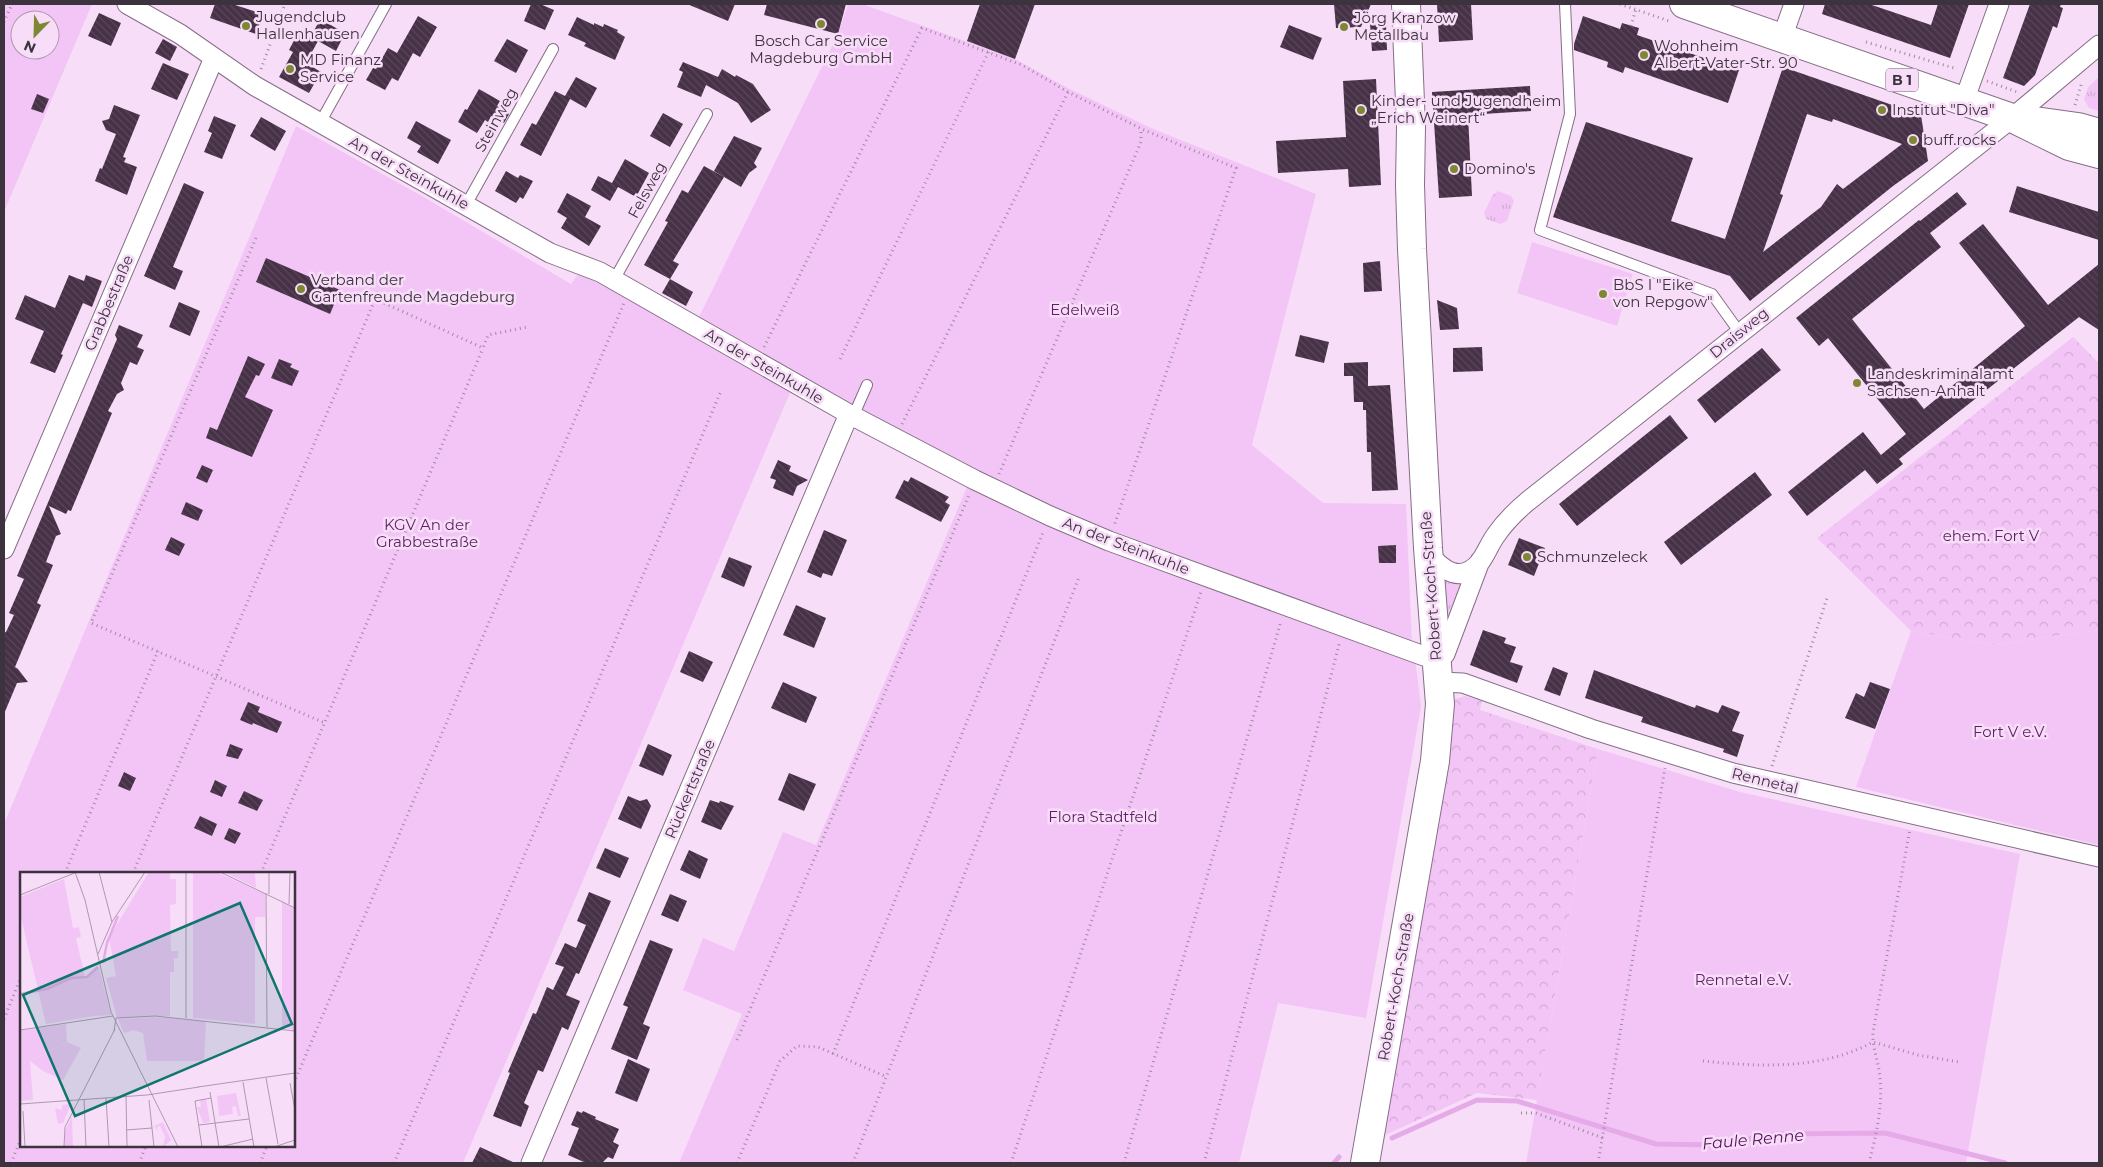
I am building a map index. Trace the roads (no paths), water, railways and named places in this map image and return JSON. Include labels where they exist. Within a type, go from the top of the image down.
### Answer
[{"type":"street","name":"An der Steinkuhle","points":[[127,4],[180,34],[255,86],[466,206],[550,253],[594,270],[622,285],[849,414],[975,480],[1095,536],[1344,628],[1424,656],[1436,656]]},
{"type":"street","name":"Robert-Koch-Straße","points":[[1365,1163],[1438,745],[1440,721],[1428,554],[1410,201],[1411,127],[1406,4]]},
{"type":"street","name":"B 1","points":[[1684,4],[1964,101],[2017,106],[2099,133]]},
{"type":"street","points":[[1782,38],[1794,4]]},
{"type":"street","points":[[1964,101],[1999,4]]},
{"type":"street","name":"Draisweg","points":[[1436,656],[1445,654],[1480,561],[1504,525],[1528,501],[1740,333],[2017,106],[2099,45]]},
{"type":"street","name":"Grabbestraße","points":[[4,549],[214,58]]},
{"type":"street","name":"B 1","points":[[2017,106],[2069,146],[2099,154]]},
{"type":"street","name":"Rückertstraße","points":[[530,1163],[849,414]]},
{"type":"street","name":"Draisweg","points":[[1428,554],[1444,570],[1453,574],[1469,570],[1480,561]]},
{"type":"street","name":"Rennetal","points":[[1438,682],[1463,683],[1591,729],[1733,773],[2099,857]]},
{"type":"lane","points":[[320,123],[386,4]]},
{"type":"lane","points":[[1565,4],[1570,114],[1540,230],[1712,294],[1740,333]]},
{"type":"lane","name":"Steinweg","points":[[466,206],[553,48]]},
{"type":"lane","name":"Felsweg","points":[[622,285],[707,114]]},
{"type":"lane","points":[[849,414],[856,410],[867,385]]},
{"type":"waterway","name":"Faule Renne","points":[[1392,1138],[1477,1100],[1517,1101],[1656,1144],[1715,1145],[1777,1134],[1885,1133],[2005,1163]]},
{"type":"waterway","name":"Faule Renne","points":[[1334,1163],[1339,1157]]},
{"type":"place","name":"Bosch Car Service Magdeburg GmbH","points":[[821,24]]},
{"type":"place","name":"Jugendclub Hallenhausen","points":[[246,26]]},
{"type":"place","name":"Jörg Kranzow Metallbau","points":[[1344,27]]},
{"type":"place","name":"Wohnheim Albert-Vater-Str. 90","points":[[1644,55]]},
{"type":"place","name":"MD Finanz Service","points":[[290,69]]},
{"type":"place","name":"Kinder- und Jugendheim „Erich Weinert“","points":[[1361,110]]},
{"type":"place","name":"Institut \"Diva\"","points":[[1882,110]]},
{"type":"place","name":"buff.rocks","points":[[1913,140]]},
{"type":"place","name":"Domino's","points":[[1454,169]]},
{"type":"place","name":"Verband der Gartenfreunde Magdeburg","points":[[301,289]]},
{"type":"place","name":"BbS I \"Eike von Repgow\"","points":[[1603,294]]},
{"type":"place","name":"Landeskriminalamt Sachsen-Anhalt","points":[[1857,383]]},
{"type":"place","name":"Schmunzeleck","points":[[1527,557]]},
{"type":"park label","name":"Edelweiß","points":[[1085,310]]},
{"type":"park label","name":"KGV An der Grabbestraße","points":[[427,534]]},
{"type":"park label","name":"ehem. Fort V","points":[[1991,536]]},
{"type":"park label","name":"Fort V e.V.","points":[[2010,732]]},
{"type":"park label","name":"Flora Stadtfeld","points":[[1103,817]]},
{"type":"park label","name":"Rennetal e.V.","points":[[1743,980]]}]
